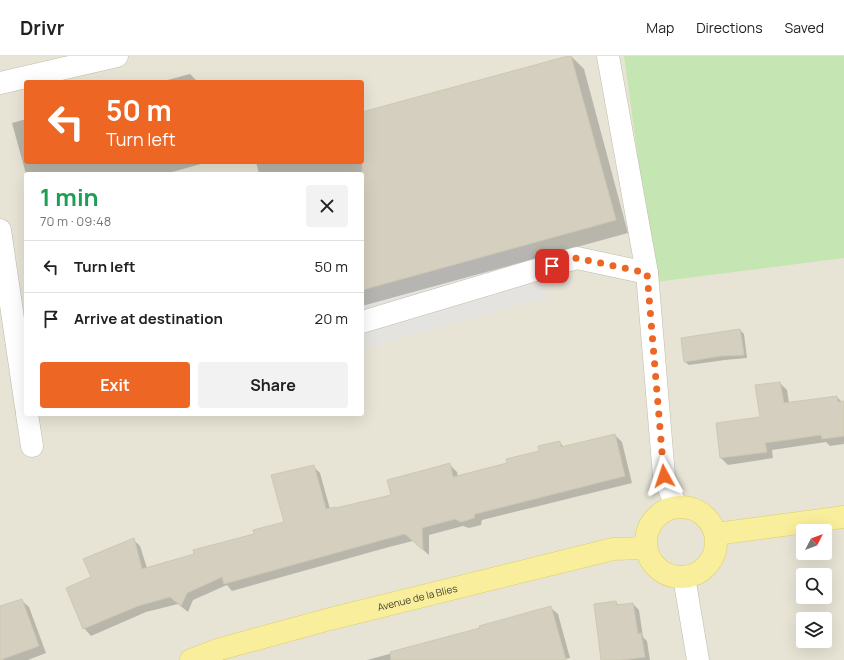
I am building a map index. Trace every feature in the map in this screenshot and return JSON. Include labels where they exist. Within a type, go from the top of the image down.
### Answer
[{"type":"main road","points":[[676,506],[696,510],[705,516],[712,524],[716,534],[716,547],[713,558],[706,568],[695,574],[684,577],[664,573],[656,567],[646,548],[646,537],[649,526],[656,517],[665,510],[676,506]]},
{"type":"main road","points":[[716,534],[844,517]]},
{"type":"main road","name":"Avenue de la Blies","points":[[191,660],[221,655],[330,618],[613,549],[646,548]]},
{"type":"street","points":[[0,83],[117,56]]},
{"type":"street","points":[[608,56],[647,273],[664,476],[676,506]]},
{"type":"street","points":[[0,230],[24,393]]},
{"type":"street","points":[[364,321],[577,258],[647,273]]},
{"type":"street","points":[[27,416],[32,446]]},
{"type":"street","points":[[684,577],[698,660]]},
{"type":"shaded area","points":[[0,56],[844,56],[844,660],[0,660]]},
{"type":"shaded area","points":[[531,244],[547,297],[364,349],[364,289]]},
{"type":"green space","points":[[624,56],[844,56],[844,258],[655,282]]},
{"type":"building","points":[[571,56],[616,220],[364,289],[364,172],[362,172],[362,164],[364,164],[364,111]]},
{"type":"building","points":[[740,329],[744,355],[721,356],[684,362],[681,338]]},
{"type":"building","points":[[780,382],[784,403],[837,396],[838,402],[844,401],[844,436],[822,439],[821,435],[765,443],[767,452],[720,458],[716,423],[760,417],[755,385]]},
{"type":"building","points":[[615,434],[625,476],[475,514],[474,518],[461,522],[455,519],[422,528],[423,550],[405,534],[224,584],[222,577],[187,593],[181,606],[170,597],[138,606],[83,629],[66,588],[91,577],[83,559],[134,538],[142,569],[194,554],[193,550],[254,534],[253,530],[284,522],[271,475],[314,465],[326,509],[336,508],[391,495],[387,480],[450,463],[453,477],[507,463],[506,459],[539,451],[538,446],[560,441],[561,447]]},
{"type":"building","points":[[22,599],[39,646],[0,660],[0,606]]},
{"type":"building","points":[[616,601],[617,605],[633,603],[638,634],[641,633],[645,657],[622,660],[601,660],[594,604]]},
{"type":"building","points":[[551,606],[566,660],[391,660],[390,652],[480,628],[479,626]]},
{"type":"route","points":[[552,266],[577,258],[647,273],[664,476]]}]
